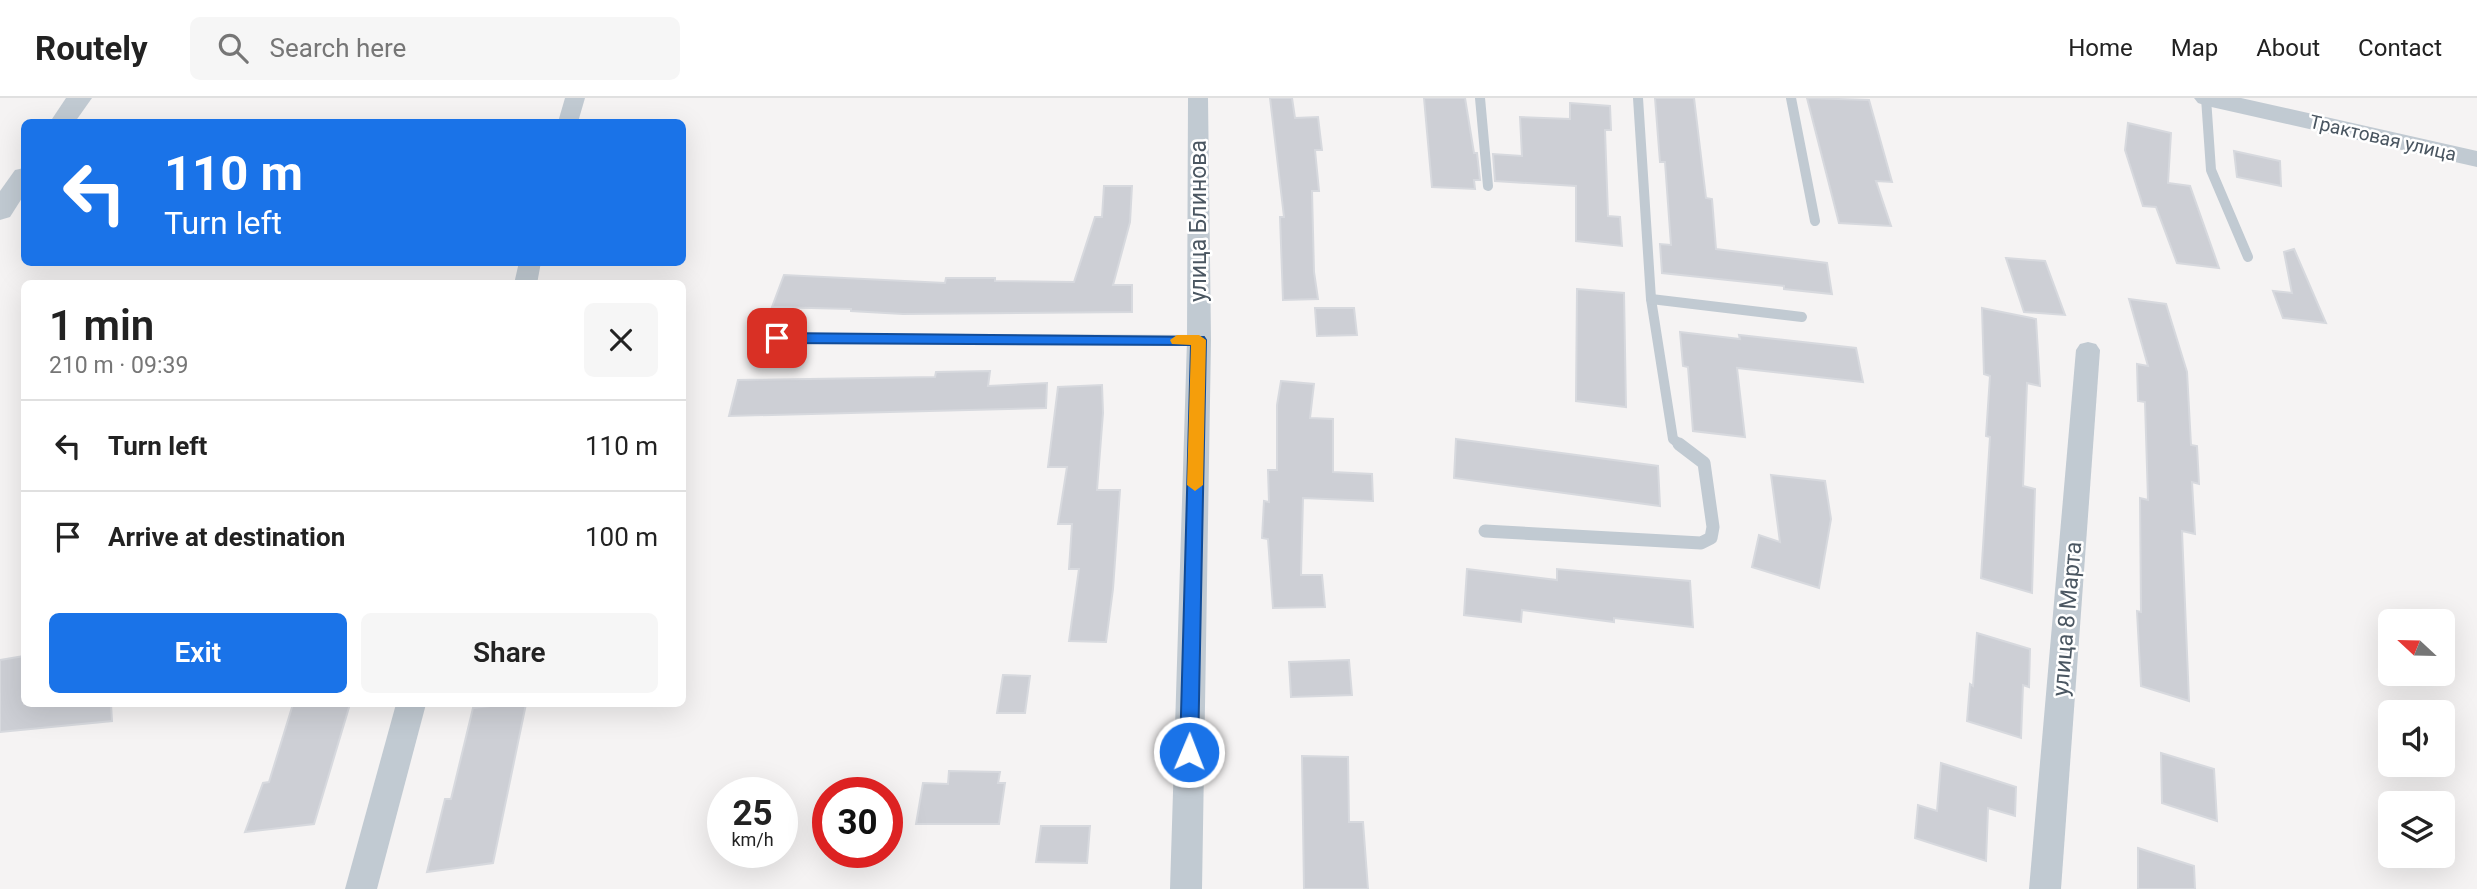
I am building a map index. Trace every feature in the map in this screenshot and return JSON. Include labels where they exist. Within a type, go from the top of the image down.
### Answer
[{"type":"street","points":[[64,119],[79,98]]},
{"type":"street","points":[[569,119],[575,98]]},
{"type":"street","name":"улица Блинова","points":[[1186,889],[1199,340],[1198,98]]},
{"type":"street","name":"Трактовая улица","points":[[2206,98],[2477,159]]},
{"type":"street","points":[[0,211],[21,180]]},
{"type":"street","name":"улица 8 Марта","points":[[2045,889],[2088,350]]},
{"type":"street","points":[[361,889],[410,707]]},
{"type":"lane","points":[[1480,98],[1488,186]]},
{"type":"lane","points":[[1485,531],[1701,543],[1711,538],[1713,527],[1704,463],[1673,439],[1651,299],[1639,98]]},
{"type":"lane","points":[[1791,98],[1815,221]]},
{"type":"lane","points":[[2206,98],[2211,170],[2248,257]]},
{"type":"lane","points":[[1651,299],[1802,317]]},
{"type":"lane","points":[[777,338],[1199,340]]},
{"type":"building","points":[[1270,98],[1292,98],[1295,118],[1318,117],[1322,150],[1315,150],[1319,191],[1312,191],[1314,272],[1318,299],[1283,300],[1280,217],[1284,217]]},
{"type":"building","points":[[1424,98],[1465,98],[1480,180],[1474,180],[1475,189],[1432,187]]},
{"type":"building","points":[[1655,98],[1694,98],[1706,198],[1712,199],[1716,249],[1827,263],[1832,294],[1662,273],[1660,244],[1671,245],[1665,162],[1660,162]]},
{"type":"building","points":[[1807,98],[1869,100],[1892,182],[1876,181],[1891,226],[1839,223]]},
{"type":"building","points":[[1570,103],[1610,106],[1611,130],[1605,130],[1608,216],[1620,217],[1622,246],[1576,241],[1576,186],[1495,181],[1493,154],[1522,156],[1520,117],[1570,119]]},
{"type":"building","points":[[2128,123],[2171,133],[2168,183],[2190,186],[2219,268],[2177,263],[2156,207],[2143,206],[2125,150]]},
{"type":"building","points":[[2234,151],[2280,161],[2281,186],[2237,177]]},
{"type":"building","points":[[1104,186],[1132,186],[1130,222],[1113,285],[1132,285],[1132,312],[903,314],[851,309],[772,307],[784,275],[945,283],[946,278],[1074,282],[1095,217],[1102,217]]},
{"type":"building","points":[[2294,249],[2326,323],[2283,318],[2273,291],[2292,293],[2284,252]]},
{"type":"building","points":[[2006,258],[2045,261],[2065,315],[2024,312]]},
{"type":"building","points":[[1577,289],[1624,293],[1626,407],[1576,401]]},
{"type":"building","points":[[2129,299],[2166,304],[2187,372],[2191,445],[2197,446],[2199,484],[2192,482],[2195,534],[2182,531],[2189,701],[2141,686],[2137,611],[2141,612],[2140,498],[2148,500],[2145,402],[2138,401],[2137,364],[2148,366]]},
{"type":"building","points":[[1315,308],[1354,308],[1357,335],[1317,336]]},
{"type":"building","points":[[1982,308],[2036,319],[2040,386],[2027,383],[2023,486],[2035,489],[2032,593],[1981,578],[1990,437],[1986,436],[1990,376],[1984,374]]},
{"type":"building","points":[[1680,332],[1740,339],[1739,335],[1856,348],[1863,382],[1737,368],[1745,437],[1693,431],[1688,367],[1683,366]]},
{"type":"building","points":[[990,371],[988,386],[1047,383],[1046,408],[729,416],[738,380],[935,377],[936,372]]},
{"type":"building","points":[[1281,381],[1314,384],[1310,418],[1333,419],[1333,472],[1372,474],[1373,501],[1303,498],[1301,575],[1322,575],[1325,607],[1273,608],[1268,539],[1262,538],[1264,501],[1269,502],[1268,470],[1277,470],[1277,405]]},
{"type":"building","points":[[1102,385],[1103,413],[1097,490],[1120,490],[1113,589],[1106,642],[1069,641],[1079,569],[1069,569],[1072,524],[1058,524],[1067,467],[1048,467],[1058,387]]},
{"type":"building","points":[[1456,439],[1658,466],[1660,506],[1454,478]]},
{"type":"building","points":[[1771,475],[1825,481],[1831,519],[1819,588],[1752,567],[1759,535],[1780,542]]},
{"type":"building","points":[[1467,569],[1557,580],[1557,569],[1690,581],[1693,627],[1614,618],[1614,622],[1522,610],[1521,622],[1464,615]]},
{"type":"building","points":[[1977,633],[2030,649],[2029,687],[2023,685],[2021,738],[1967,721]]},
{"type":"building","points":[[21,656],[21,707],[111,707],[112,721],[0,732],[0,660]]},
{"type":"building","points":[[1349,660],[1352,695],[1291,697],[1289,662]]},
{"type":"building","points":[[1003,675],[1030,676],[1025,713],[997,713]]},
{"type":"building","points":[[292,707],[349,707],[314,824],[245,832],[263,783],[269,782]]},
{"type":"building","points":[[525,707],[493,863],[427,872],[445,799],[451,799],[473,708]]},
{"type":"building","points":[[2161,753],[2214,769],[2217,821],[2162,803]]},
{"type":"building","points":[[1302,756],[1348,757],[1349,822],[1363,822],[1368,889],[1304,889]]},
{"type":"building","points":[[1941,763],[2016,787],[2015,816],[1988,808],[1986,861],[1915,838],[1918,805],[1937,811]]},
{"type":"building","points":[[949,771],[1000,772],[998,783],[1005,783],[999,824],[916,824],[923,783],[948,784]]},
{"type":"building","points":[[1041,826],[1090,826],[1087,863],[1036,862]]},
{"type":"building","points":[[2138,848],[2194,866],[2195,889],[2138,889]]},
{"type":"slow traffic","points":[[1177,340],[1199,340],[1195,485]]},
{"type":"route","points":[[777,338],[1199,340],[1189,752]]}]
